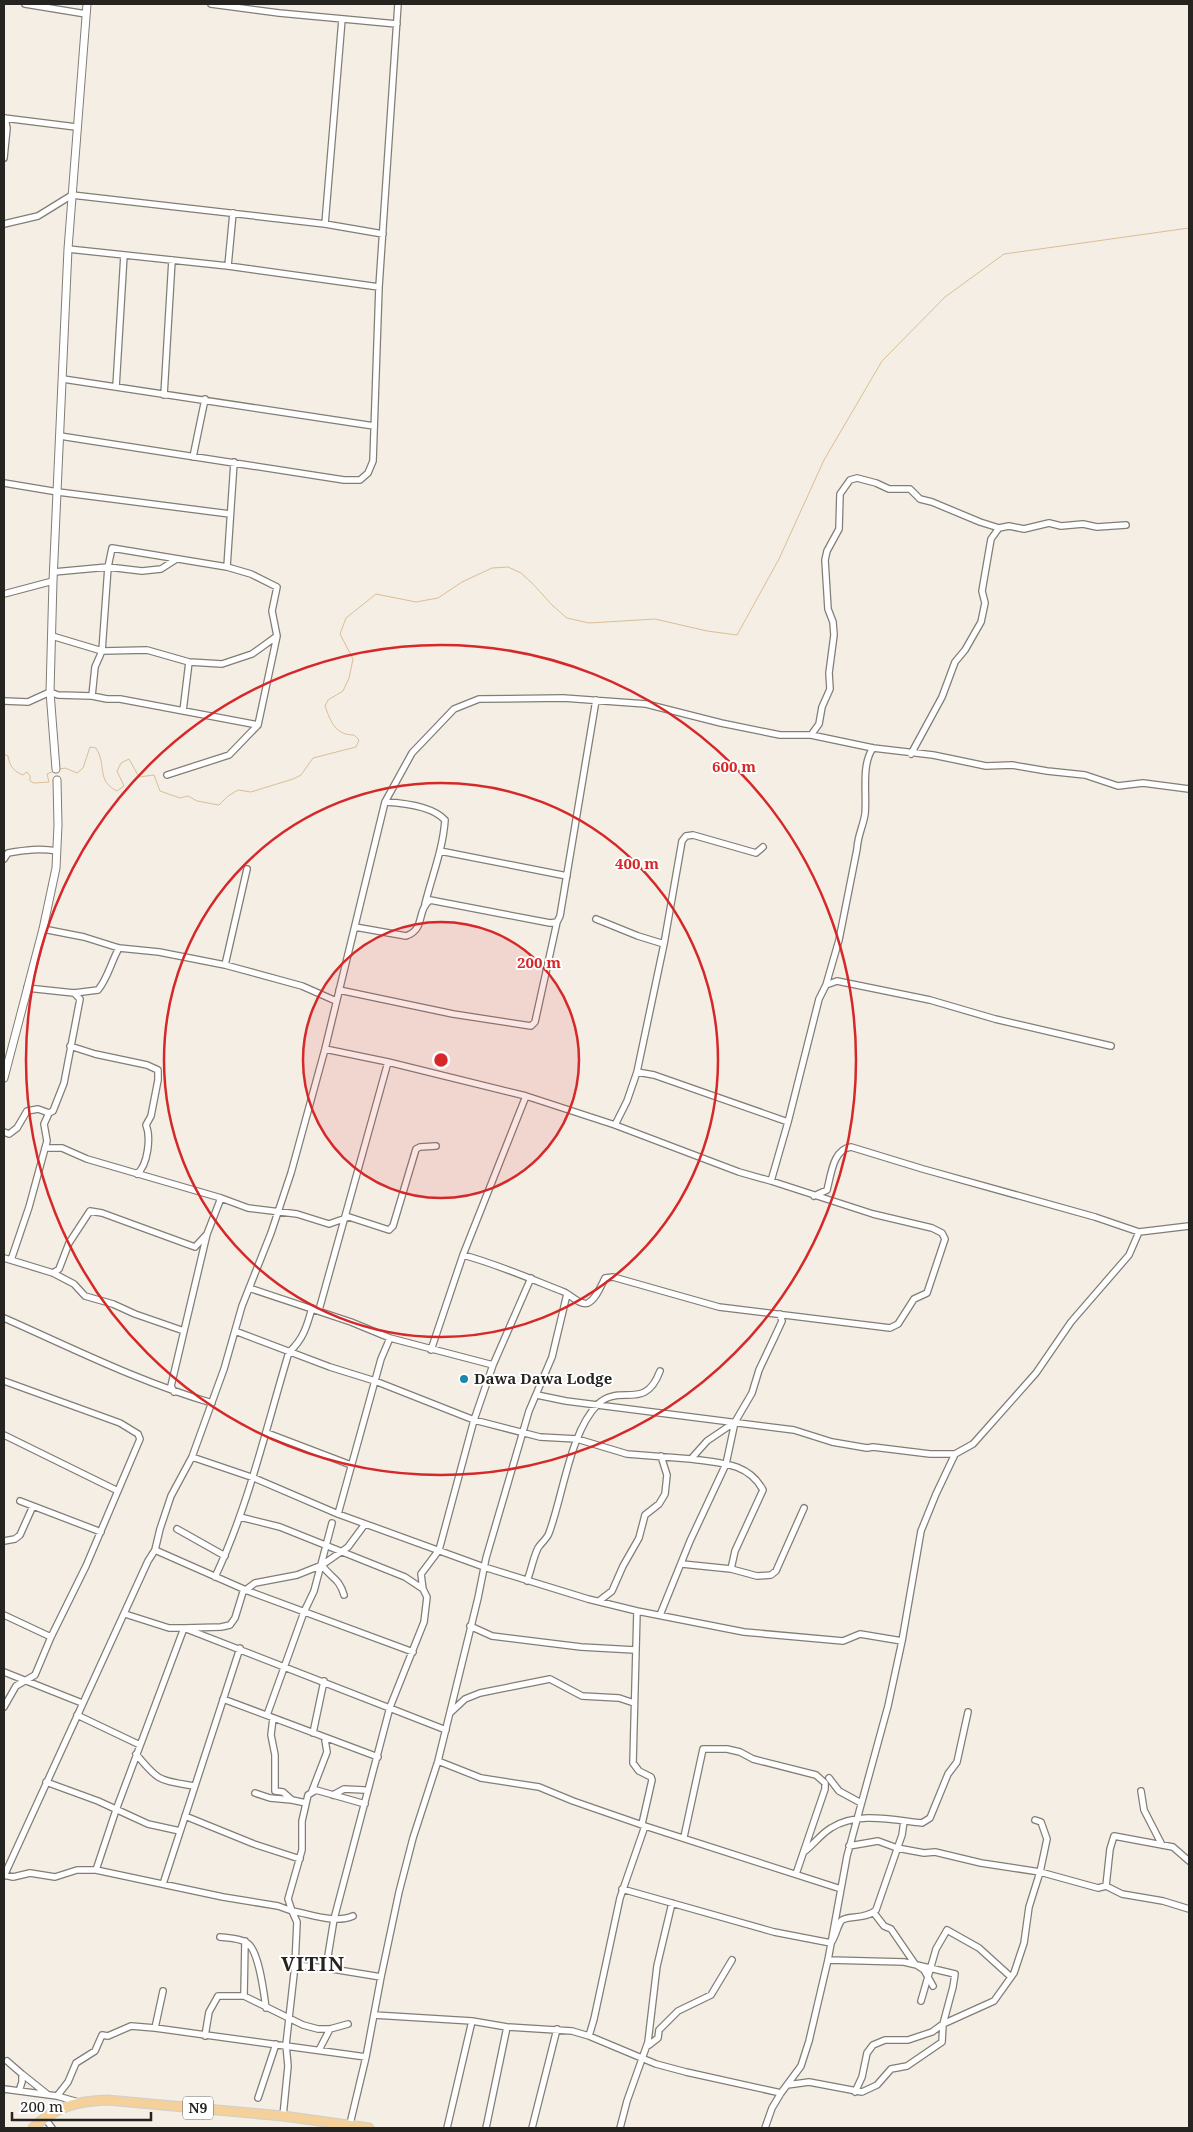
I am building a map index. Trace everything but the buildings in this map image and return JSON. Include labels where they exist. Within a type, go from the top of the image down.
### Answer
[{"type":"highway","name":"N9","points":[[33,2128],[44,2117],[55,2110],[80,2103],[107,2100],[283,2116],[369,2128]]},
{"type":"street","points":[[25,4],[86,14]]},
{"type":"street","points":[[4,1078],[26,988],[43,929],[56,868],[57,780],[50,692],[53,581],[68,249],[87,4]]},
{"type":"street","points":[[211,4],[279,13],[397,24]]},
{"type":"street","points":[[60,436],[344,480],[360,480],[368,473],[372,461],[379,287],[398,4]]},
{"type":"street","points":[[325,224],[342,19]]},
{"type":"street","points":[[4,158],[7,128],[4,118],[76,127]]},
{"type":"street","points":[[4,224],[38,216],[72,195],[325,224],[383,234]]},
{"type":"street","points":[[228,266],[233,214]]},
{"type":"street","points":[[68,249],[228,266],[379,287]]},
{"type":"street","points":[[116,387],[124,254]]},
{"type":"street","points":[[164,395],[172,260]]},
{"type":"street","points":[[63,379],[374,426]]},
{"type":"street","points":[[194,457],[205,399]]},
{"type":"street","points":[[228,567],[234,462]]},
{"type":"street","points":[[811,735],[819,724],[822,707],[830,689],[834,635],[833,622],[828,609],[825,560],[827,551],[839,529],[840,494],[850,480],[857,478],[889,489],[910,490],[920,499],[999,528],[1009,526],[1024,529],[1050,523],[1061,526],[1082,524],[1097,527],[1126,525]]},
{"type":"street","points":[[4,483],[58,492],[230,514]]},
{"type":"street","points":[[911,754],[942,697],[955,662],[965,650],[981,622],[985,603],[982,591],[991,539],[999,528]]},
{"type":"street","points":[[92,696],[95,667],[102,651],[108,566],[112,548],[175,560],[228,567],[251,574],[277,587],[272,611],[277,636],[258,725],[229,755],[167,775]]},
{"type":"street","points":[[54,572],[108,566],[142,571],[161,569],[175,560]]},
{"type":"street","points":[[4,594],[53,581]]},
{"type":"street","points":[[52,636],[102,651],[146,650],[188,662],[222,664],[252,654],[277,636]]},
{"type":"street","points":[[182,711],[188,662]]},
{"type":"street","points":[[4,701],[28,702],[50,692],[58,695],[120,699],[258,725]]},
{"type":"street","points":[[353,1916],[345,1919],[334,1919],[96,1870],[77,1870],[55,1877],[30,1873],[13,1877],[4,1875],[148,1561],[156,1550],[160,1529],[171,1496],[192,1457],[212,1403],[249,1288],[292,1173],[325,1049],[386,802],[412,753],[454,709],[479,699],[596,700],[646,704],[721,723],[780,735],[811,735],[874,748],[911,754],[933,755],[986,766],[1012,765],[1047,772],[1085,776],[1118,786],[1143,784],[1189,789]]},
{"type":"street","points":[[339,990],[453,1014],[531,1026],[535,1022],[557,922],[560,916],[596,700]]},
{"type":"street","points":[[771,1181],[819,1000],[826,986],[839,940],[857,849],[858,835],[864,817],[867,761],[874,748]]},
{"type":"street","points":[[355,927],[406,936],[417,930],[434,866],[440,852],[445,820],[439,814],[401,803],[386,802]]},
{"type":"street","points":[[614,1125],[627,1101],[637,1072],[664,944],[682,840],[686,836],[693,835],[756,853],[763,847]]},
{"type":"street","points":[[4,859],[8,853],[22,850],[40,848],[57,851]]},
{"type":"street","points":[[440,852],[567,876]]},
{"type":"street","points":[[225,965],[247,869]]},
{"type":"street","points":[[425,904],[430,900],[550,923],[557,922]]},
{"type":"street","points":[[596,919],[664,944]]},
{"type":"street","points":[[43,929],[84,937],[119,948],[159,952],[225,965],[302,986],[336,1001]]},
{"type":"street","points":[[26,988],[74,992],[98,990],[105,981],[111,962],[119,948]]},
{"type":"street","points":[[826,986],[837,981],[930,1000],[995,1019],[1111,1046]]},
{"type":"street","points":[[10,1260],[29,1207],[47,1141],[44,1124],[49,1113],[53,1110],[64,1083],[80,1004],[80,999],[74,992]]},
{"type":"street","points":[[70,1046],[95,1054],[147,1065],[158,1070],[158,1080],[151,1116],[146,1124],[149,1137],[145,1161],[142,1170],[137,1174]]},
{"type":"street","points":[[325,1049],[388,1062],[526,1096],[614,1125],[739,1172],[873,1214],[932,1228],[942,1232],[945,1239],[927,1292],[914,1299],[894,1327],[890,1328],[719,1307],[613,1276],[605,1278],[594,1298],[587,1303],[581,1303],[567,1294],[530,1278],[463,1255]]},
{"type":"street","points":[[215,1577],[225,1556],[254,1478],[289,1352],[298,1345],[304,1336],[315,1309],[344,1219],[388,1062]]},
{"type":"street","points":[[637,1072],[654,1075],[788,1122]]},
{"type":"street","points":[[431,1350],[463,1255],[526,1096]]},
{"type":"street","points":[[4,1132],[10,1134],[17,1128],[27,1111],[38,1110],[49,1113]]},
{"type":"street","points":[[45,1148],[62,1148],[137,1174],[220,1198],[238,1206],[297,1214],[329,1224],[349,1216],[389,1230],[393,1226],[416,1149],[436,1146]]},
{"type":"street","points":[[814,1196],[827,1190],[838,1153],[844,1147],[851,1147],[1095,1217],[1138,1232],[1189,1226]]},
{"type":"street","points":[[174,1392],[171,1386],[207,1234],[220,1198]]},
{"type":"street","points":[[53,1273],[59,1269],[69,1243],[90,1211],[102,1213],[195,1247],[207,1234]]},
{"type":"street","points":[[537,1395],[598,1405],[794,1430],[832,1442],[867,1448],[873,1447],[930,1454],[955,1454],[973,1444],[1036,1373],[1071,1322],[1129,1255],[1138,1232]]},
{"type":"street","points":[[4,1258],[53,1273],[74,1284],[85,1296],[113,1304],[135,1314],[184,1331]]},
{"type":"street","points":[[412,1582],[421,1574],[439,1550],[474,1420],[493,1365],[530,1278]]},
{"type":"street","points":[[249,1288],[315,1309],[390,1338],[493,1365]]},
{"type":"street","points":[[350,2126],[366,2057],[381,1976],[413,1838],[438,1761],[498,1513],[530,1410],[552,1358],[564,1315],[567,1294]]},
{"type":"street","points":[[660,1615],[690,1541],[726,1464],[735,1422],[752,1393],[758,1370],[782,1321],[780,1314]]},
{"type":"street","points":[[4,1318],[174,1392],[212,1403]]},
{"type":"street","points":[[235,1331],[330,1367],[375,1381],[474,1420],[540,1437],[577,1439],[627,1454],[690,1459],[726,1464],[742,1469],[757,1479],[763,1490],[735,1552],[731,1569]]},
{"type":"street","points":[[338,1514],[375,1381],[390,1338]]},
{"type":"street","points":[[527,1581],[538,1548],[549,1535],[577,1439],[586,1420],[607,1397],[643,1394],[652,1388],[660,1371]]},
{"type":"street","points":[[4,1381],[120,1423],[138,1434],[140,1439],[101,1532],[35,1675],[16,1686],[4,1707]]},
{"type":"street","points":[[690,1459],[707,1441],[735,1422]]},
{"type":"street","points":[[268,1433],[351,1465]]},
{"type":"street","points":[[4,1435],[118,1491]]},
{"type":"street","points":[[765,2128],[772,2108],[800,2066],[805,2055],[828,1960],[849,1846],[888,1706],[902,1641],[921,1531],[955,1454]]},
{"type":"street","points":[[599,1601],[612,1591],[638,1538],[646,1515],[659,1504],[664,1494],[667,1475],[661,1456]]},
{"type":"street","points":[[192,1457],[254,1478],[338,1514],[484,1567],[599,1601],[638,1611],[744,1632],[843,1641],[860,1634],[902,1641]]},
{"type":"street","points":[[20,1500],[101,1532]]},
{"type":"street","points":[[4,1541],[15,1539],[20,1535],[33,1506]]},
{"type":"street","points":[[682,1564],[731,1569],[758,1576],[771,1575],[776,1571],[804,1508]]},
{"type":"street","points":[[240,1516],[280,1527],[326,1544],[412,1582],[423,1589]]},
{"type":"street","points":[[292,1800],[283,1792],[275,1791],[275,1754],[270,1717],[284,1665],[314,1591],[332,1523]]},
{"type":"street","points":[[125,1614],[169,1628],[221,1628],[230,1625],[235,1618],[243,1592],[248,1591],[255,1583],[297,1575],[322,1565],[348,1547],[365,1524]]},
{"type":"street","points":[[177,1529],[225,1556]]},
{"type":"street","points":[[156,1550],[248,1591],[413,1652]]},
{"type":"street","points":[[322,1565],[325,1570],[335,1577],[344,1595]]},
{"type":"street","points":[[326,1968],[334,1919],[366,1804],[390,1707],[424,1622],[427,1597],[423,1589],[421,1574]]},
{"type":"street","points":[[589,2036],[622,1890],[643,1825],[652,1780],[651,1777],[639,1771],[633,1762],[635,1650],[638,1611]]},
{"type":"street","points":[[4,1615],[51,1637]]},
{"type":"street","points":[[470,1626],[492,1636],[581,1647],[635,1650]]},
{"type":"street","points":[[184,1628],[284,1665],[446,1730]]},
{"type":"street","points":[[96,1870],[136,1754],[184,1628]]},
{"type":"street","points":[[163,1884],[240,1648]]},
{"type":"street","points":[[4,1672],[82,1703]]},
{"type":"street","points":[[35,1675],[40,1686]]},
{"type":"street","points":[[450,1714],[465,1699],[480,1692],[550,1679],[582,1696],[619,1698],[634,1703]]},
{"type":"street","points":[[313,1732],[324,1681]]},
{"type":"street","points":[[223,1699],[378,1757]]},
{"type":"street","points":[[805,1851],[831,1827],[839,1823],[874,1818],[922,1823],[930,1818],[946,1780],[957,1762],[968,1712]]},
{"type":"street","points":[[76,1715],[140,1745]]},
{"type":"street","points":[[283,2116],[288,2066],[286,2045],[295,1965],[297,1922],[288,1900],[300,1859],[302,1821],[306,1803],[326,1752],[326,1740]]},
{"type":"street","points":[[684,1837],[703,1749],[727,1749],[816,1775],[825,1783],[822,1800],[796,1874]]},
{"type":"street","points":[[136,1754],[154,1775],[162,1781],[194,1786]]},
{"type":"street","points":[[438,1761],[481,1778],[539,1787],[643,1825],[841,1889]]},
{"type":"street","points":[[829,1778],[839,1791],[861,1803]]},
{"type":"street","points":[[46,1782],[148,1824],[180,1831]]},
{"type":"street","points":[[333,1795],[344,1789],[364,1790]]},
{"type":"street","points":[[312,1791],[316,1790],[366,1804]]},
{"type":"street","points":[[1141,1791],[1144,1810],[1162,1845]]},
{"type":"street","points":[[255,1793],[270,1798],[306,1803]]},
{"type":"street","points":[[185,1816],[254,1844],[300,1859]]},
{"type":"street","points":[[855,2092],[862,2077],[867,2053],[873,2045],[886,2040],[908,2040],[932,2032],[943,2024],[994,2002],[1012,1977],[1024,1943],[1029,1907],[1040,1872],[1046,1838],[1041,1822],[1035,1820]]},
{"type":"street","points":[[831,1943],[836,1936],[841,1921],[845,1918],[871,1916],[874,1913],[885,1890],[904,1821]]},
{"type":"street","points":[[1106,1886],[1110,1849],[1114,1836],[1173,1847],[1189,1861]]},
{"type":"street","points":[[849,1846],[878,1841],[897,1848],[924,1853],[935,1852],[981,1863],[1040,1872],[1098,1888],[1106,1886],[1122,1894],[1163,1900],[1189,1909]]},
{"type":"street","points":[[622,1890],[774,1932],[831,1943]]},
{"type":"street","points":[[620,2128],[641,2058],[648,2042],[657,1966],[672,1903]]},
{"type":"street","points":[[874,1913],[884,1926],[891,1929],[915,1964],[924,1970],[933,1986]]},
{"type":"street","points":[[921,2001],[927,1976],[941,1938],[947,1930],[979,1948],[1012,1977]]},
{"type":"street","points":[[220,1937],[245,1942],[251,1946],[258,1965],[266,2008]]},
{"type":"street","points":[[244,1996],[245,1942]]},
{"type":"street","points":[[641,2058],[651,2042],[658,2038],[659,2030],[678,2011],[711,1995],[732,1960]]},
{"type":"street","points":[[787,2085],[808,2082],[862,2092],[877,2084],[891,2069],[907,2066],[938,2045],[942,2042],[944,2036],[943,2024],[954,1987],[955,1974],[915,1964],[828,1960]]},
{"type":"street","points":[[295,1965],[381,1976]]},
{"type":"street","points":[[155,2028],[163,1991]]},
{"type":"street","points":[[205,2036],[209,2012],[218,1996],[244,1996],[266,2008],[309,2026],[330,2029],[348,2024]]},
{"type":"street","points":[[374,2015],[472,2022],[507,2027],[557,2029],[589,2036],[641,2058],[686,2072],[781,2092]]},
{"type":"street","points":[[447,2128],[472,2022]]},
{"type":"street","points":[[57,2096],[68,2082],[76,2063],[95,2051],[102,2035],[108,2036],[131,2026],[366,2057]]},
{"type":"street","points":[[486,2128],[507,2027]]},
{"type":"street","points":[[319,2050],[330,2029]]},
{"type":"street","points":[[532,2128],[557,2029]]},
{"type":"street","points":[[258,2098],[276,2044]]},
{"type":"street","points":[[7,2061],[47,2094]]},
{"type":"street","points":[[18,2091],[22,2082],[22,2074]]},
{"type":"street","points":[[4,2089],[47,2094],[80,2103]]},
{"type":"street","points":[[44,2117],[52,2128]]},
{"type":"waterway","points":[[60,769],[65,768],[77,773],[83,768],[90,747],[96,748],[106,782],[117,791],[124,786],[117,771],[121,763],[129,759],[139,777],[154,775],[160,791],[180,798],[188,796],[197,801],[219,805],[238,790],[251,792],[293,779],[301,775],[313,758],[356,747],[359,740],[354,735],[342,733],[338,730],[325,706],[328,700],[343,691],[349,678],[353,659],[340,634],[346,618],[376,594],[416,602],[438,598],[462,582],[492,568],[508,567],[521,573],[567,618],[589,623],[655,619],[707,631],[737,635],[779,559],[824,460],[882,361],[945,297],[1004,254],[1189,228]]},
{"type":"waterway","points":[[4,754],[8,756],[15,770],[23,775],[27,772],[30,776],[30,781],[34,783],[49,782],[47,774],[54,771]]},
{"type":"place","name":"Dawa Dawa Lodge","points":[[464,1379]]},
{"type":"district","name":"VITIN","points":[[313,1964]]}]
